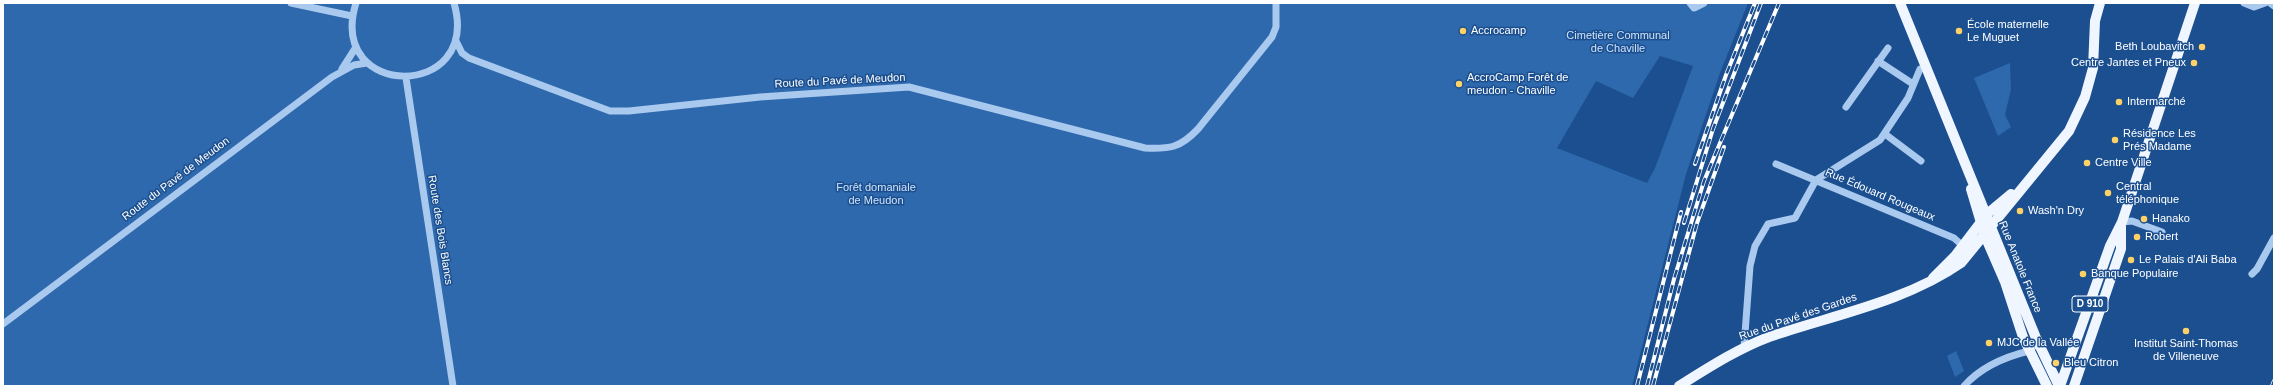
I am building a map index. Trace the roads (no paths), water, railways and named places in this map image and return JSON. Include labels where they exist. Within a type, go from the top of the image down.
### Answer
[{"type":"main road","name":"Rue Anatole France","points":[[1900,3],[1962,156],[1983,218],[1985,236],[2005,282],[2029,351],[2047,386]]},
{"type":"main road","name":"Rue du Pavé des Gardes","points":[[1679,386],[1744,347],[1910,291],[1945,274],[1967,249],[1985,236],[1991,226],[2069,131],[2085,97],[2092,68],[2095,21],[2100,3]]},
{"type":"main road","name":"D 910","points":[[2060,386],[2110,246],[2122,222],[2195,3]]},
{"type":"main road","name":"Rue du Pavé des Gardes","points":[[1967,249],[1983,218],[2041,166]]},
{"type":"main road","name":"Rue Anatole France","points":[[1983,218],[1991,226],[2036,338],[2060,386]]},
{"type":"main road","name":"D 910","points":[[2074,386],[2121,249],[2122,222]]},
{"type":"street","points":[[291,3],[352,16]]},
{"type":"street","points":[[356,3],[352,16],[356,47],[367,63],[385,74],[406,78],[421,75],[434,69],[451,52],[456,41],[458,17],[454,3]]},
{"type":"street","name":"Route du Pavé de Meudon","points":[[456,41],[462,53],[469,58],[610,111],[760,97],[909,87],[1145,148],[1169,149],[1188,139],[1198,129],[1267,45],[1276,27],[1276,3]]},
{"type":"street","points":[[1690,3],[1694,8],[1704,3]]},
{"type":"street","points":[[2244,3],[2254,7],[2265,3]]},
{"type":"street","points":[[2270,3],[2274,6]]},
{"type":"street","points":[[342,70],[356,47]]},
{"type":"street","points":[[1846,107],[1888,48]]},
{"type":"street","points":[[1878,61],[1913,84]]},
{"type":"street","name":"Route du Pavé de Meudon","points":[[3,324],[342,70],[354,65],[367,63]]},
{"type":"street","points":[[1744,347],[1750,266],[1759,236],[1768,224],[1795,218],[1816,180],[1876,143],[1885,134],[1908,98],[1920,69],[1926,67]]},
{"type":"street","name":"Route des Bois Blancs","points":[[406,78],[452,386]]},
{"type":"street","points":[[1885,134],[1921,161]]},
{"type":"street","name":"Rue Édouard Rougeaux","points":[[1776,164],[1946,235],[1959,241],[1967,249]]},
{"type":"street","points":[[2122,222],[2132,221],[2162,232]]},
{"type":"street","points":[[2252,274],[2257,269],[2274,238]]},
{"type":"street","points":[[1964,386],[1974,375],[1988,366],[2029,351],[2033,347],[2036,338]]},
{"type":"railway","points":[[1695,164],[1726,75],[1755,3]]},
{"type":"railway","points":[[1684,223],[1713,129],[1761,3]]},
{"type":"railway","points":[[1647,386],[1674,279],[1704,181],[1779,3]]},
{"type":"railway","points":[[1653,386],[1697,223],[1724,147]]},
{"type":"railway","points":[[1637,386],[1681,212]]},
{"type":"railway","points":[[2272,386],[2274,381]]},
{"type":"place","name":"Accrocamp","points":[[1463,31]]},
{"type":"place","name":"École maternelle Le Muguet","points":[[1959,31]]},
{"type":"place","name":"Beth Loubavitch","points":[[2202,47]]},
{"type":"place","name":"Centre Jantes et Pneux","points":[[2194,63]]},
{"type":"place","name":"AccroCamp Forêt de meudon - Chaville","points":[[1459,84]]},
{"type":"place","name":"Intermarché","points":[[2119,102]]},
{"type":"place","name":"Résidence Les Prés Madame","points":[[2115,140]]},
{"type":"place","name":"Centre Ville","points":[[2087,163]]},
{"type":"place","name":"Central téléphonique","points":[[2108,193]]},
{"type":"place","name":"Wash'n Dry","points":[[2020,211]]},
{"type":"place","name":"Hanako","points":[[2144,219]]},
{"type":"place","name":"Robert","points":[[2137,237]]},
{"type":"place","name":"Le Palais d'Ali Baba","points":[[2131,260]]},
{"type":"place","name":"Banque Populaire","points":[[2083,274]]},
{"type":"place","name":"Institut Saint-Thomas de Villeneuve","points":[[2186,331]]},
{"type":"place","name":"MJC de la Vallée","points":[[1989,343]]},
{"type":"place","name":"Bleu Citron","points":[[2056,363]]},
{"type":"park label","name":"Cimetière Communal de Chaville","points":[[1618,42]]},
{"type":"park label","name":"Forêt domaniale de Meudon","points":[[876,194]]}]
